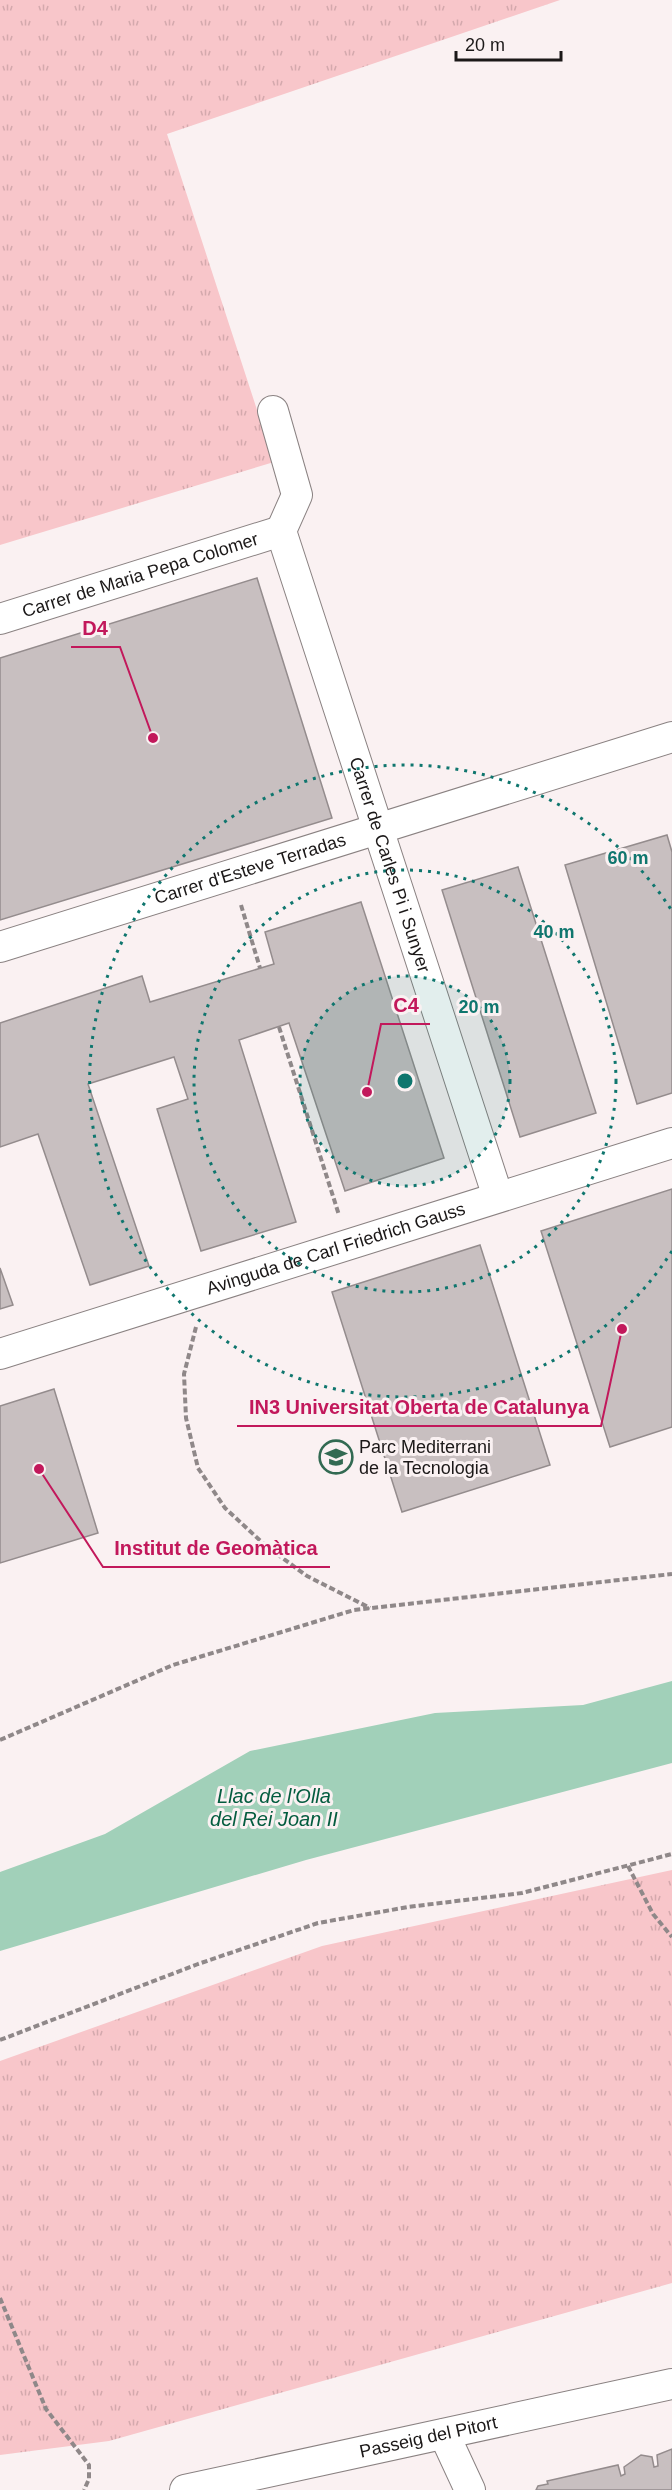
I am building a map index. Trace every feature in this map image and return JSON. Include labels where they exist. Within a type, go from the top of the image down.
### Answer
[{"type":"street","points":[[273,411],[297,495],[281,531]]},
{"type":"street","name":"Carrer de Maria Pepa Colomer","points":[[0,619],[281,531]]},
{"type":"street","name":"Carrer de Carles Pi i Sunyer","points":[[281,531],[380,829],[498,1197]]},
{"type":"street","name":"Carrer d'Esteve Terradas","points":[[0,947],[672,737]]},
{"type":"street","name":"Avinguda de Carl Friedrich Gauss","points":[[0,1354],[672,1143]]},
{"type":"street","name":"Passeig del Pitort","points":[[185,2490],[672,2384]]},
{"type":"street","points":[[444,2434],[470,2490]]},
{"type":"path","points":[[232,873],[260,968]]},
{"type":"path","points":[[279,1027],[348,1244]]},
{"type":"path","points":[[202,1290],[184,1374],[186,1418],[198,1468],[225,1508],[266,1546],[306,1576],[370,1608]]},
{"type":"path","points":[[0,1740],[173,1665],[354,1610],[672,1574]]},
{"type":"path","points":[[0,2040],[198,1964],[318,1923],[408,1907],[522,1893],[672,1854]]},
{"type":"path","points":[[628,1866],[653,1914],[672,1937]]},
{"type":"path","points":[[0,2298],[46,2409],[89,2465],[89,2479],[84,2490]]},
{"type":"green space","points":[[0,0],[560,0],[167,134],[274,462],[0,545]]},
{"type":"green space","points":[[672,1870],[672,2283],[109,2441],[0,2455],[0,2061],[322,1946]]},
{"type":"water","name":"Llac de l'Olla del Rei Joan II","points":[[672,1681],[672,1763],[306,1860],[0,1951],[0,1872],[105,1834],[250,1751],[435,1713],[583,1705]]},
{"type":"building","points":[[257,578],[332,818],[0,920],[0,658]]},
{"type":"building","points":[[667,835],[672,852],[672,1093],[637,1104],[565,865]]},
{"type":"building","points":[[518,867],[596,1113],[520,1137],[442,890]]},
{"type":"building","points":[[361,902],[444,1158],[345,1191],[289,1023],[239,1040],[296,1222],[201,1251],[157,1109],[188,1099],[174,1057],[88,1084],[149,1266],[90,1285],[38,1134],[0,1147],[0,1023],[142,976],[150,1002],[274,964],[265,932]]},
{"type":"building","points":[[672,1189],[672,1427],[610,1447],[541,1231]]},
{"type":"building","points":[[480,1245],[550,1465],[402,1512],[332,1292]]},
{"type":"building","points":[[0,1268],[13,1305],[0,1309]]},
{"type":"building","points":[[54,1389],[98,1533],[0,1563],[0,1406]]},
{"type":"building","points":[[672,2449],[672,2490],[536,2490],[538,2486],[548,2484],[547,2481],[618,2465],[621,2476],[625,2474],[624,2467],[641,2455],[652,2457],[654,2467],[658,2466],[657,2455]]},
{"type":"place","name":"D4","points":[[153,738]]},
{"type":"place","name":"C4","points":[[367,1092]]},
{"type":"place","name":"IN3 Universitat Oberta de Catalunya","points":[[622,1329]]},
{"type":"place","name":"Parc Mediterrani de la Tecnologia","points":[[336,1457]]},
{"type":"place","name":"Institut de Geomàtica","points":[[39,1469]]}]
